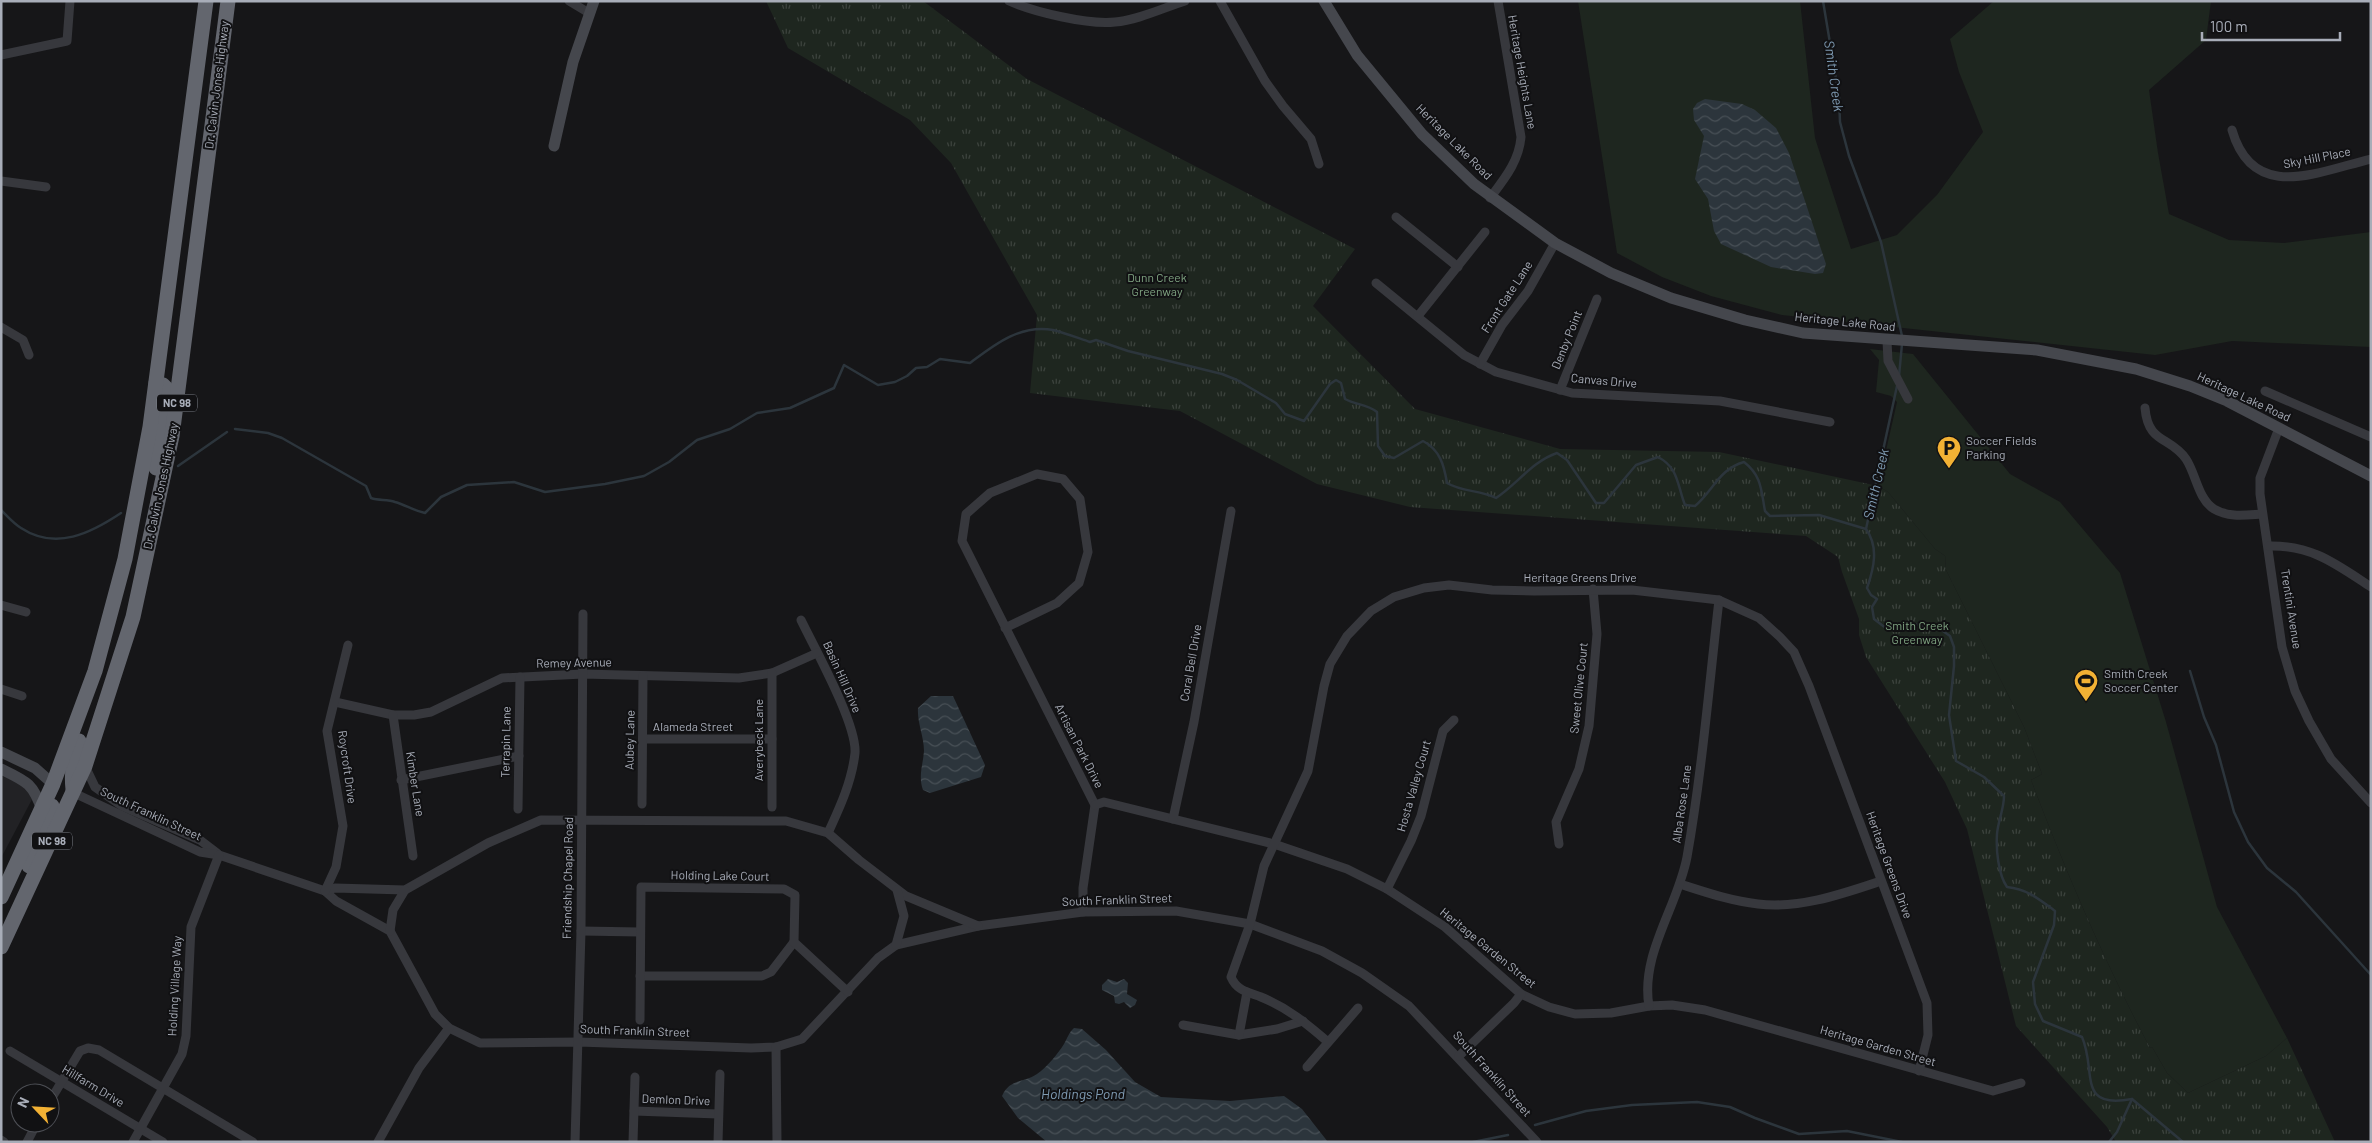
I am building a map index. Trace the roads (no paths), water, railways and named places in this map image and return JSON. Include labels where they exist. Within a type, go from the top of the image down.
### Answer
[{"type":"highway","name":"Dr. Calvin Jones Highway","points":[[1,897],[53,784],[95,671],[124,559],[150,427],[206,1]]},
{"type":"highway","name":"Dr. Calvin Jones Highway","points":[[1,947],[85,766],[133,617],[172,436],[228,1]]},
{"type":"highway","points":[[156,383],[163,385],[166,397],[154,491],[156,514]]},
{"type":"highway","points":[[74,793],[71,776],[74,758],[94,699],[95,671]]},
{"type":"highway","points":[[29,889],[24,877],[47,825],[54,800],[53,784]]},
{"type":"main road","points":[[554,146],[573,62],[594,1]]},
{"type":"main road","name":"Heritage Lake Road","points":[[1324,1],[1356,55],[1422,134],[1490,198],[1555,243],[1641,286],[1745,320],[1804,333],[1887,341],[2037,350],[2136,369],[2190,386],[2227,401],[2371,476]]},
{"type":"main road","points":[[1,752],[35,768],[53,784]]},
{"type":"main road","points":[[1,769],[27,781],[36,792],[42,810]]},
{"type":"street","points":[[1,55],[67,41],[70,1]]},
{"type":"street","points":[[569,1],[589,13]]},
{"type":"street","points":[[1009,1],[1107,23],[1128,19],[1185,1]]},
{"type":"street","points":[[1220,1],[1269,87],[1311,139],[1319,164]]},
{"type":"street","name":"Heritage Heights Lane","points":[[1490,198],[1511,170],[1520,147],[1521,136],[1498,1]]},
{"type":"street","name":"Sky Hill Place","points":[[2232,130],[2236,145],[2254,168],[2277,178],[2293,177],[2371,159]]},
{"type":"street","points":[[1,181],[46,188]]},
{"type":"street","points":[[1396,217],[1458,267]]},
{"type":"street","points":[[1418,316],[1485,232]]},
{"type":"street","name":"Front Gate Lane","points":[[1480,364],[1502,325],[1528,291],[1555,243]]},
{"type":"street","name":"Canvas Drive","points":[[1376,282],[1464,355],[1496,372],[1560,390],[1586,394],[1720,401],[1830,422]]},
{"type":"street","name":"Denby Point","points":[[1560,390],[1597,299]]},
{"type":"street","points":[[1,327],[23,340],[29,355]]},
{"type":"street","points":[[1887,341],[1888,362],[1908,400]]},
{"type":"street","points":[[2265,391],[2313,414],[2371,437]]},
{"type":"street","points":[[2145,408],[2146,422],[2153,433],[2185,457],[2208,505],[2230,516],[2262,514]]},
{"type":"street","name":"Trentini Avenue","points":[[2280,428],[2260,478],[2262,514],[2269,546],[2282,647],[2295,691],[2331,760],[2371,803]]},
{"type":"street","name":"Artisan Park Drive","points":[[1005,628],[1057,603],[1079,583],[1088,552],[1080,498],[1063,479],[1037,474],[990,493],[966,514],[962,541],[1005,628],[1094,805],[1083,888],[1083,912]]},
{"type":"street","name":"Coral Bell Drive","points":[[1173,819],[1194,722],[1232,512]]},
{"type":"street","points":[[2269,546],[2288,545],[2316,552],[2371,587]]},
{"type":"street","name":"Heritage Greens Drive","points":[[1246,992],[1234,985],[1231,977],[1250,924],[1264,866],[1308,771],[1330,664],[1347,636],[1370,611],[1394,597],[1424,588],[1449,585],[1492,590],[1632,590],[1718,600],[1759,618],[1794,652],[1809,686],[1927,1004],[1928,1035],[1919,1070]]},
{"type":"street","name":"Sweet Olive Court","points":[[1559,844],[1556,822],[1579,769],[1589,726],[1597,634],[1593,589]]},
{"type":"street","name":"Alba Rose Lane","points":[[1649,1006],[1649,974],[1657,944],[1680,884],[1687,859],[1700,774],[1718,600]]},
{"type":"street","points":[[1,605],[26,612]]},
{"type":"street","name":"Friendship Chapel Road","points":[[575,1142],[581,931],[583,614]]},
{"type":"street","name":"Basin Hill Drive","points":[[801,620],[848,720],[855,752],[846,792],[828,832]]},
{"type":"street","name":"Roycroft Drive","points":[[325,891],[336,867],[343,826],[327,731],[348,645]]},
{"type":"street","name":"Remey Avenue","points":[[335,702],[393,715],[414,715],[431,712],[502,678],[583,674],[739,678],[772,673],[817,653]]},
{"type":"street","name":"Averybeck Lane","points":[[772,673],[772,807]]},
{"type":"street","name":"Terrapin Lane","points":[[518,809],[520,676]]},
{"type":"street","name":"Aubey Lane","points":[[642,804],[643,676]]},
{"type":"street","points":[[1,689],[22,696]]},
{"type":"street","name":"Kimber Lane","points":[[393,715],[413,856]]},
{"type":"street","name":"Hosta Valley Court","points":[[1387,889],[1421,816],[1443,731],[1454,720]]},
{"type":"street","name":"Alameda Street","points":[[644,739],[772,739]]},
{"type":"street","points":[[402,780],[519,756]]},
{"type":"street","name":"South Franklin Street","points":[[85,766],[95,787],[122,806],[200,840],[219,855]]},
{"type":"street","name":"South Franklin Street","points":[[74,793],[200,852],[219,855],[325,891],[336,901],[390,931],[435,1014],[449,1028],[480,1043],[579,1042],[751,1048],[776,1047],[802,1039],[878,958],[896,945],[978,926],[1083,912],[1176,912],[1250,924],[1322,951],[1362,973],[1409,1006],[1459,1056],[1537,1142]]},
{"type":"street","name":"Heritage Garden Street","points":[[1094,805],[1104,802],[1274,844],[1347,869],[1387,889],[1445,927],[1521,994],[1549,1007],[1575,1014],[1611,1013],[1649,1006],[1672,1005],[1705,1010],[1993,1091],[2021,1083]]},
{"type":"street","points":[[390,931],[393,910],[405,890],[488,843],[541,820],[582,819],[786,821],[828,832],[859,860],[906,896],[978,926]]},
{"type":"street","name":"Holding Village Way","points":[[133,1142],[182,1054],[186,1036],[191,927],[219,855]]},
{"type":"street","points":[[1680,884],[1732,899],[1760,904],[1794,904],[1840,895],[1881,881]]},
{"type":"street","name":"Holding Lake Court","points":[[640,1020],[641,887],[784,889],[795,895],[794,942]]},
{"type":"street","name":"South Franklin Street","points":[[325,891],[335,888],[405,890]]},
{"type":"street","points":[[896,945],[904,916],[897,890]]},
{"type":"street","points":[[581,931],[640,932]]},
{"type":"street","points":[[640,976],[762,976],[771,972],[794,942],[848,992]]},
{"type":"street","points":[[1239,1035],[1246,992],[1282,1006],[1328,1042]]},
{"type":"street","points":[[1459,1056],[1521,994]]},
{"type":"street","points":[[1307,1067],[1358,1008]]},
{"type":"street","points":[[1183,1025],[1239,1035],[1277,1029],[1303,1021]]},
{"type":"street","points":[[380,1141],[419,1068],[449,1028]]},
{"type":"street","points":[[776,1047],[777,1142]]},
{"type":"street","points":[[60,1085],[80,1051],[88,1048],[99,1050],[253,1142]]},
{"type":"street","name":"Hillfarm Drive","points":[[10,1051],[163,1142]]},
{"type":"street","points":[[718,1142],[720,1074]]},
{"type":"street","points":[[633,1142],[635,1077]]},
{"type":"street","name":"Demlon Drive","points":[[634,1111],[718,1114]]},
{"type":"water","points":[[1705,99],[1742,104],[1755,110],[1776,128],[1789,153],[1826,264],[1823,273],[1815,274],[1771,267],[1721,244],[1714,231],[1708,199],[1695,179],[1704,136],[1694,120],[1693,109],[1697,103]]},
{"type":"water","points":[[931,696],[953,696],[985,765],[981,777],[930,793],[923,790],[922,785],[921,775],[924,751],[918,708]]},
{"type":"water","points":[[1108,979],[1117,982],[1124,979],[1128,983],[1127,994],[1137,1000],[1135,1005],[1130,1008],[1124,1002],[1115,1003],[1114,996],[1102,990],[1102,985]]},
{"type":"water","name":"Holdings Pond","points":[[1074,1028],[1082,1029],[1106,1050],[1135,1082],[1161,1097],[1230,1101],[1284,1096],[1302,1109],[1328,1142],[1047,1142],[1018,1118],[1002,1096],[1009,1086],[1032,1077],[1044,1068],[1064,1044]]},
{"type":"waterway","name":"Smith Creek","points":[[1823,1],[1839,97],[1840,122],[1849,156],[1881,242],[1902,336]]},
{"type":"waterway","points":[[235,429],[268,433],[282,438],[366,486],[371,498],[392,501],[425,513],[441,497],[467,485],[514,482],[545,492],[605,484],[644,476],[669,462],[697,440],[730,429],[757,413],[790,408],[834,388],[844,365],[878,385],[895,382],[907,376],[916,368],[927,367],[940,359],[970,363],[988,349],[1008,338],[1029,330],[1041,329],[1053,330],[1090,342],[1096,340],[1128,351],[1222,374],[1237,380],[1276,403],[1285,414],[1304,421],[1330,384],[1336,380],[1341,383],[1345,399],[1369,407],[1377,412],[1378,446],[1385,456],[1394,458],[1423,441],[1437,453],[1447,483],[1496,498],[1540,461],[1557,453],[1567,460],[1596,503],[1604,503],[1636,465],[1658,457],[1665,461],[1674,472],[1685,505],[1695,506],[1722,475],[1735,465],[1744,462],[1758,478],[1765,511],[1770,516],[1819,515],[1866,529]]},
{"type":"waterway","name":"Smith Creek","points":[[1899,376],[1902,344]]},
{"type":"waterway","name":"Smith Creek","points":[[1897,386],[1866,529],[1873,543],[1874,550],[1872,573],[1867,588],[1871,595],[1877,599],[1872,607],[1874,619],[1887,629],[1896,630],[1914,624],[1940,629],[1950,636],[1954,647],[1954,666],[1949,715],[1956,761],[1984,777],[2004,796],[1997,834],[1997,847],[1998,861],[2007,887],[2027,892],[2055,911],[2054,925],[2033,982],[2035,1004],[2043,1021],[2082,1037],[2092,1085],[2096,1093],[2103,1099],[2114,1101],[2132,1099]]},
{"type":"waterway","points":[[178,466],[227,432]]},
{"type":"waterway","points":[[1,510],[18,526],[34,535],[60,539],[85,533],[121,513]]},
{"type":"waterway","points":[[2190,671],[2204,717],[2216,745],[2234,812],[2248,842],[2267,868],[2296,892],[2371,975]]},
{"type":"waterway","name":"Smith Creek","points":[[2132,1099],[2183,1142]]},
{"type":"waterway","points":[[2109,1142],[2117,1132],[2132,1099]]},
{"type":"waterway","points":[[1535,1125],[1586,1111],[1632,1105],[1697,1102],[1730,1107],[1799,1134],[1847,1131],[1902,1142]]},
{"type":"waterway","points":[[1473,1142],[1508,1135]]},
{"type":"place","name":"Soccer Fields Parking","points":[[1949,469]]},
{"type":"place","name":"Smith Creek Soccer Center","points":[[2086,702]]},
{"type":"park label","name":"Dunn Creek Greenway","points":[[1157,285]]},
{"type":"park label","name":"Smith Creek Greenway","points":[[1917,633]]}]
